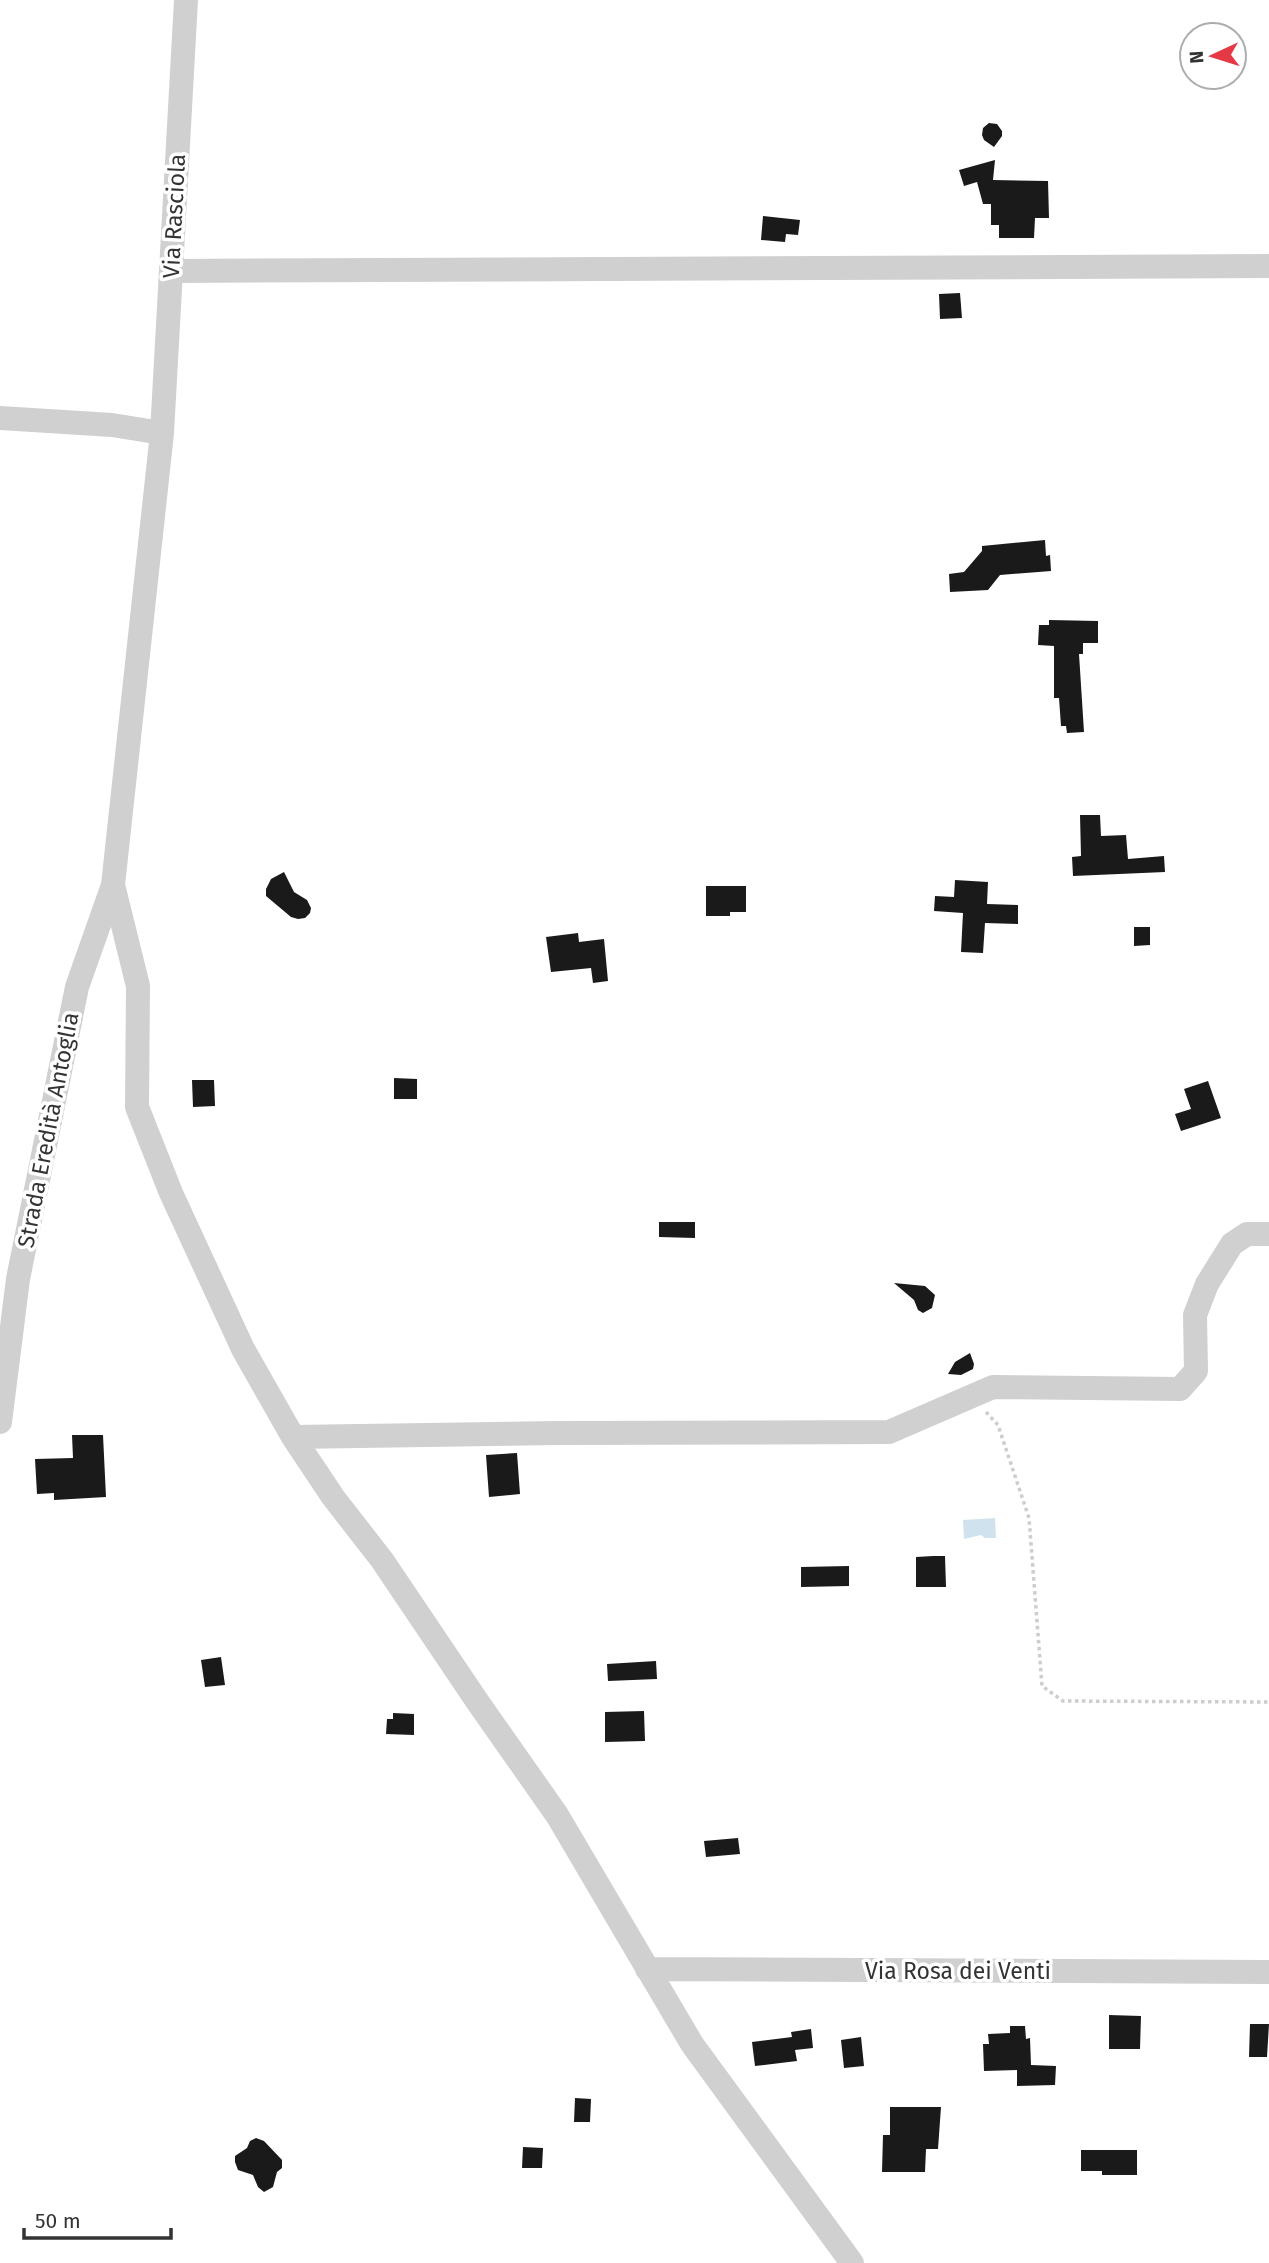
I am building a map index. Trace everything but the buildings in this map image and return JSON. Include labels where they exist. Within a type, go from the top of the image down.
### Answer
[{"type":"street","name":"Via Rasciola","points":[[113,885],[162,433],[186,0]]},
{"type":"street","points":[[171,271],[1269,266]]},
{"type":"street","points":[[0,418],[112,425],[162,433]]},
{"type":"street","points":[[113,885],[138,986],[137,1107],[171,1193],[243,1349],[293,1437],[333,1497],[382,1560],[557,1815],[692,2044],[852,2263]]},
{"type":"street","name":"Strada Eredità Antoglia","points":[[0,1422],[18,1279],[77,986],[113,885]]},
{"type":"street","points":[[293,1437],[889,1432],[993,1387],[1180,1389],[1196,1371],[1195,1315],[1207,1284],[1232,1244],[1247,1234],[1269,1234]]},
{"type":"street","name":"Via Rosa dei Venti","points":[[647,1969],[1269,1972]]},
{"type":"path","points":[[972,1395],[998,1425],[1030,1518],[1042,1686],[1062,1701],[1269,1702]]},
{"type":"water","points":[[995,1518],[996,1538],[985,1538],[981,1535],[964,1539],[963,1520]]}]
